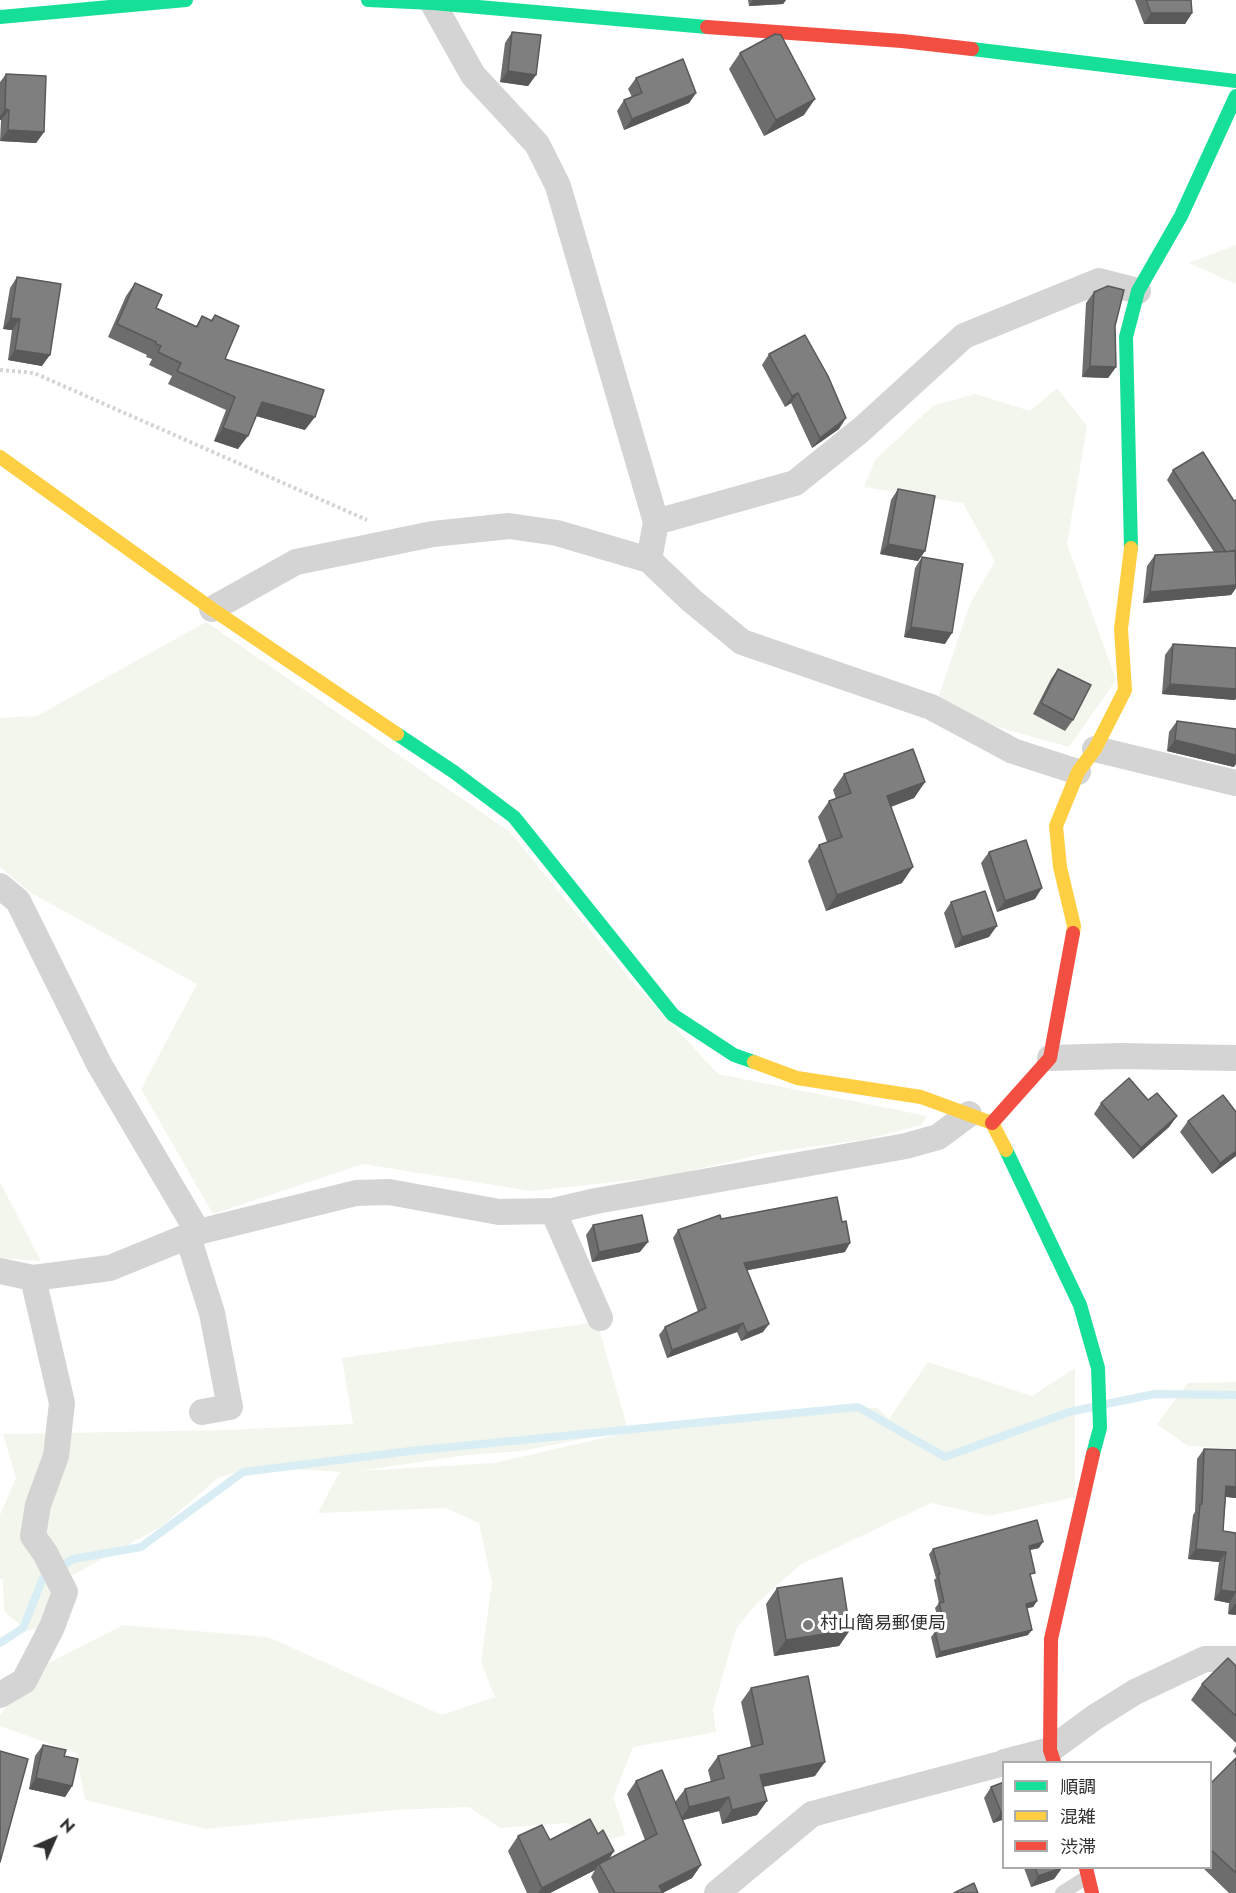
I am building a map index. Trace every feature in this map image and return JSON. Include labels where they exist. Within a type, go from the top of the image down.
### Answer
[{"type":"street","points":[[0,17],[186,0]]},
{"type":"street","points":[[368,0],[432,2],[702,27],[902,41],[1236,81]]},
{"type":"street","points":[[432,2],[473,75],[537,144],[558,186],[656,522],[649,560]]},
{"type":"street","points":[[0,1271],[33,1278],[110,1268],[193,1234],[356,1193],[389,1192],[499,1212],[553,1211],[596,1201],[906,1146],[938,1137],[981,1118],[1050,1058],[1074,926],[1060,867],[1056,826],[1078,772],[1095,749],[1125,690],[1121,629],[1131,544],[1126,338],[1138,291],[1181,216],[1236,96]]},
{"type":"street","points":[[656,522],[795,483],[861,430],[964,336],[1099,281],[1138,291]]},
{"type":"street","points":[[0,456],[212,609],[454,772],[514,818],[673,1015],[734,1055],[797,1078],[921,1097],[981,1118],[1020,1175],[1080,1305],[1098,1368],[1101,1428],[1079,1512],[1051,1639],[1052,1756]]},
{"type":"street","points":[[212,609],[296,562],[444,533],[509,526],[557,533],[649,560],[742,642],[931,707],[1013,752],[1078,772]]},
{"type":"street","points":[[1095,749],[1236,783]]},
{"type":"street","points":[[0,886],[18,901],[99,1064],[193,1234],[212,1313],[230,1407],[202,1412]]},
{"type":"street","points":[[1050,1058],[1121,1056],[1236,1058]]},
{"type":"street","points":[[553,1211],[600,1318]]},
{"type":"street","points":[[0,1695],[24,1681],[52,1627],[65,1592],[45,1553],[33,1536],[38,1505],[56,1456],[62,1403],[33,1278]]},
{"type":"street","points":[[1012,1761],[1052,1756],[1095,1717],[1135,1692],[1205,1659],[1236,1659]]},
{"type":"street","points":[[717,1893],[812,1814],[1002,1763]]},
{"type":"street","points":[[1087,1871],[1092,1893]]},
{"type":"lane","points":[[1062,1893],[1087,1871]]},
{"type":"path","points":[[0,370],[34,373],[377,524]]},
{"type":"shaded area","points":[[1236,245],[1236,284],[1189,263]]},
{"type":"shaded area","points":[[1057,388],[1087,426],[1067,544],[1116,680],[1069,747],[969,719],[939,696],[970,604],[995,561],[963,503],[864,487],[875,460],[934,405],[976,394],[1030,411]]},
{"type":"shaded area","points":[[206,622],[510,832],[630,979],[718,1074],[927,1116],[921,1125],[868,1139],[767,1153],[669,1176],[531,1191],[363,1164],[213,1214],[141,1089],[197,984],[31,893],[0,867],[0,718],[37,716]]},
{"type":"shaded area","points":[[0,1182],[41,1261],[0,1258]]},
{"type":"shaded area","points":[[597,1322],[628,1430],[521,1451],[467,1455],[359,1471],[494,1463],[638,1430],[852,1408],[877,1408],[889,1419],[928,1362],[1032,1396],[1075,1368],[1075,1497],[989,1516],[931,1503],[800,1565],[755,1605],[736,1629],[713,1709],[716,1732],[633,1747],[613,1797],[626,1835],[602,1841],[567,1823],[500,1828],[469,1807],[394,1810],[206,1829],[85,1800],[76,1753],[0,1726],[0,1716],[27,1674],[123,1625],[268,1637],[442,1715],[495,1697],[481,1662],[492,1583],[479,1523],[446,1508],[318,1513],[339,1473],[343,1472],[251,1467],[218,1478],[162,1526],[64,1580],[54,1622],[28,1631],[4,1611],[3,1580],[0,1578],[0,1515],[16,1478],[3,1434],[229,1430],[353,1424],[342,1358]]},
{"type":"shaded area","points":[[1236,1382],[1236,1449],[1188,1446],[1157,1424],[1188,1383]]},
{"type":"building","points":[[1146,0],[1191,0],[1192,13],[1151,13]]},
{"type":"building","points":[[512,32],[541,35],[536,75],[508,71]]},
{"type":"building","points":[[775,34],[781,35],[815,99],[776,120],[740,53]]},
{"type":"building","points":[[683,59],[696,93],[632,119],[624,100],[642,93],[636,78]]},
{"type":"building","points":[[6,74],[46,76],[44,132],[8,130],[9,110],[5,109]]},
{"type":"building","points":[[17,277],[61,284],[50,355],[15,350],[20,319],[11,318]]},
{"type":"building","points":[[135,283],[162,295],[156,308],[197,327],[202,316],[212,321],[215,315],[239,326],[225,359],[324,390],[315,417],[262,402],[248,436],[223,428],[235,397],[177,371],[181,363],[158,352],[161,346],[156,342],[117,324]]},
{"type":"building","points":[[1108,286],[1124,290],[1115,326],[1116,367],[1090,366],[1094,292]]},
{"type":"building","points":[[805,335],[828,376],[846,418],[820,438],[798,393],[792,396],[769,354]]},
{"type":"building","points":[[1203,452],[1234,501],[1236,500],[1236,550],[1226,552],[1173,470]]},
{"type":"building","points":[[898,489],[935,496],[925,551],[888,544]]},
{"type":"building","points":[[1235,551],[1236,585],[1150,592],[1155,555]]},
{"type":"building","points":[[922,557],[963,564],[952,633],[911,627]]},
{"type":"building","points":[[1173,644],[1236,648],[1236,689],[1170,684]]},
{"type":"building","points":[[1058,669],[1091,685],[1073,720],[1041,703]]},
{"type":"building","points":[[1177,721],[1236,729],[1236,755],[1175,740]]},
{"type":"building","points":[[913,749],[925,782],[887,796],[913,867],[837,895],[819,845],[842,837],[829,801],[851,793],[844,774]]},
{"type":"building","points":[[1026,840],[1042,888],[1005,901],[989,852]]},
{"type":"building","points":[[985,891],[997,926],[962,937],[951,902]]},
{"type":"building","points":[[1129,1078],[1148,1100],[1157,1093],[1177,1116],[1141,1148],[1101,1103]]},
{"type":"building","points":[[1223,1095],[1236,1112],[1236,1151],[1220,1163],[1188,1121]]},
{"type":"building","points":[[837,1197],[842,1222],[846,1221],[850,1243],[744,1263],[769,1324],[747,1333],[743,1323],[672,1350],[665,1327],[706,1308],[678,1230],[720,1215],[721,1219]]},
{"type":"building","points":[[642,1215],[648,1242],[599,1252],[593,1225]]},
{"type":"building","points":[[1204,1449],[1236,1450],[1236,1487],[1226,1486],[1223,1531],[1236,1533],[1236,1592],[1221,1590],[1226,1552],[1196,1549],[1200,1504],[1202,1504]]},
{"type":"building","points":[[1037,1520],[1043,1542],[1029,1546],[1035,1573],[1030,1574],[1037,1601],[1026,1604],[1032,1630],[940,1652],[935,1632],[946,1629],[939,1603],[944,1602],[938,1575],[940,1574],[933,1549]]},
{"type":"building","points":[[842,1578],[850,1630],[786,1640],[777,1588]]},
{"type":"building","points":[[1228,1658],[1236,1666],[1236,1716],[1202,1684]]},
{"type":"building","points":[[808,1676],[825,1762],[760,1775],[767,1801],[732,1810],[729,1797],[689,1807],[685,1789],[724,1778],[718,1756],[763,1744],[751,1688]]},
{"type":"building","points":[[43,1745],[66,1750],[64,1756],[78,1759],[72,1786],[36,1778]]},
{"type":"building","points":[[0,1751],[28,1759],[0,1862]]},
{"type":"building","points":[[1236,1758],[1236,1873],[1212,1851],[1212,1782]]},
{"type":"building","points":[[662,1770],[701,1865],[659,1886],[663,1893],[615,1893],[599,1864],[657,1834],[636,1781]]},
{"type":"building","points":[[1002,1783],[1002,1812],[1001,1812],[991,1787]]},
{"type":"building","points":[[590,1819],[598,1834],[603,1830],[614,1851],[542,1888],[518,1836],[542,1825],[550,1840]]},
{"type":"building","points":[[1035,1869],[1059,1869],[1038,1876]]},
{"type":"building","points":[[974,1883],[978,1893],[954,1893]]},
{"type":"waterway","points":[[1106,1404],[1155,1394],[1236,1395]]},
{"type":"waterway","points":[[0,1643],[23,1628],[43,1578],[73,1559],[141,1547],[243,1472],[410,1451],[858,1407],[945,1457],[1069,1412],[1093,1407]]},
{"type":"traffic: fast","points":[[0,17],[186,0]]},
{"type":"traffic: fast","points":[[368,0],[433,3],[707,27]]},
{"type":"traffic: fast","points":[[972,49],[1236,81]]},
{"type":"traffic: fast","points":[[1131,548],[1126,337],[1138,291],[1181,216],[1236,96]]},
{"type":"traffic: fast","points":[[397,734],[454,772],[514,817],[673,1015],[734,1055],[754,1062]]},
{"type":"traffic: fast","points":[[1006,1150],[1080,1305],[1098,1368],[1100,1428],[1093,1454]]},
{"type":"traffic: slow","points":[[0,457],[212,609],[397,734]]},
{"type":"traffic: slow","points":[[1073,933],[1074,926],[1060,867],[1056,826],[1078,772],[1095,749],[1125,690],[1121,629],[1131,548]]},
{"type":"traffic: slow","points":[[754,1062],[797,1078],[921,1097],[992,1123],[1006,1150]]},
{"type":"traffic: jam","points":[[707,27],[902,41],[972,49]]},
{"type":"traffic: jam","points":[[992,1123],[1050,1058],[1073,933]]},
{"type":"traffic: jam","points":[[1054,1761],[1050,1750],[1051,1639],[1093,1454]]},
{"type":"traffic: jam","points":[[1086,1869],[1092,1893]]},
{"type":"place","name":"村山簡易郵便局","points":[[808,1625]]}]
